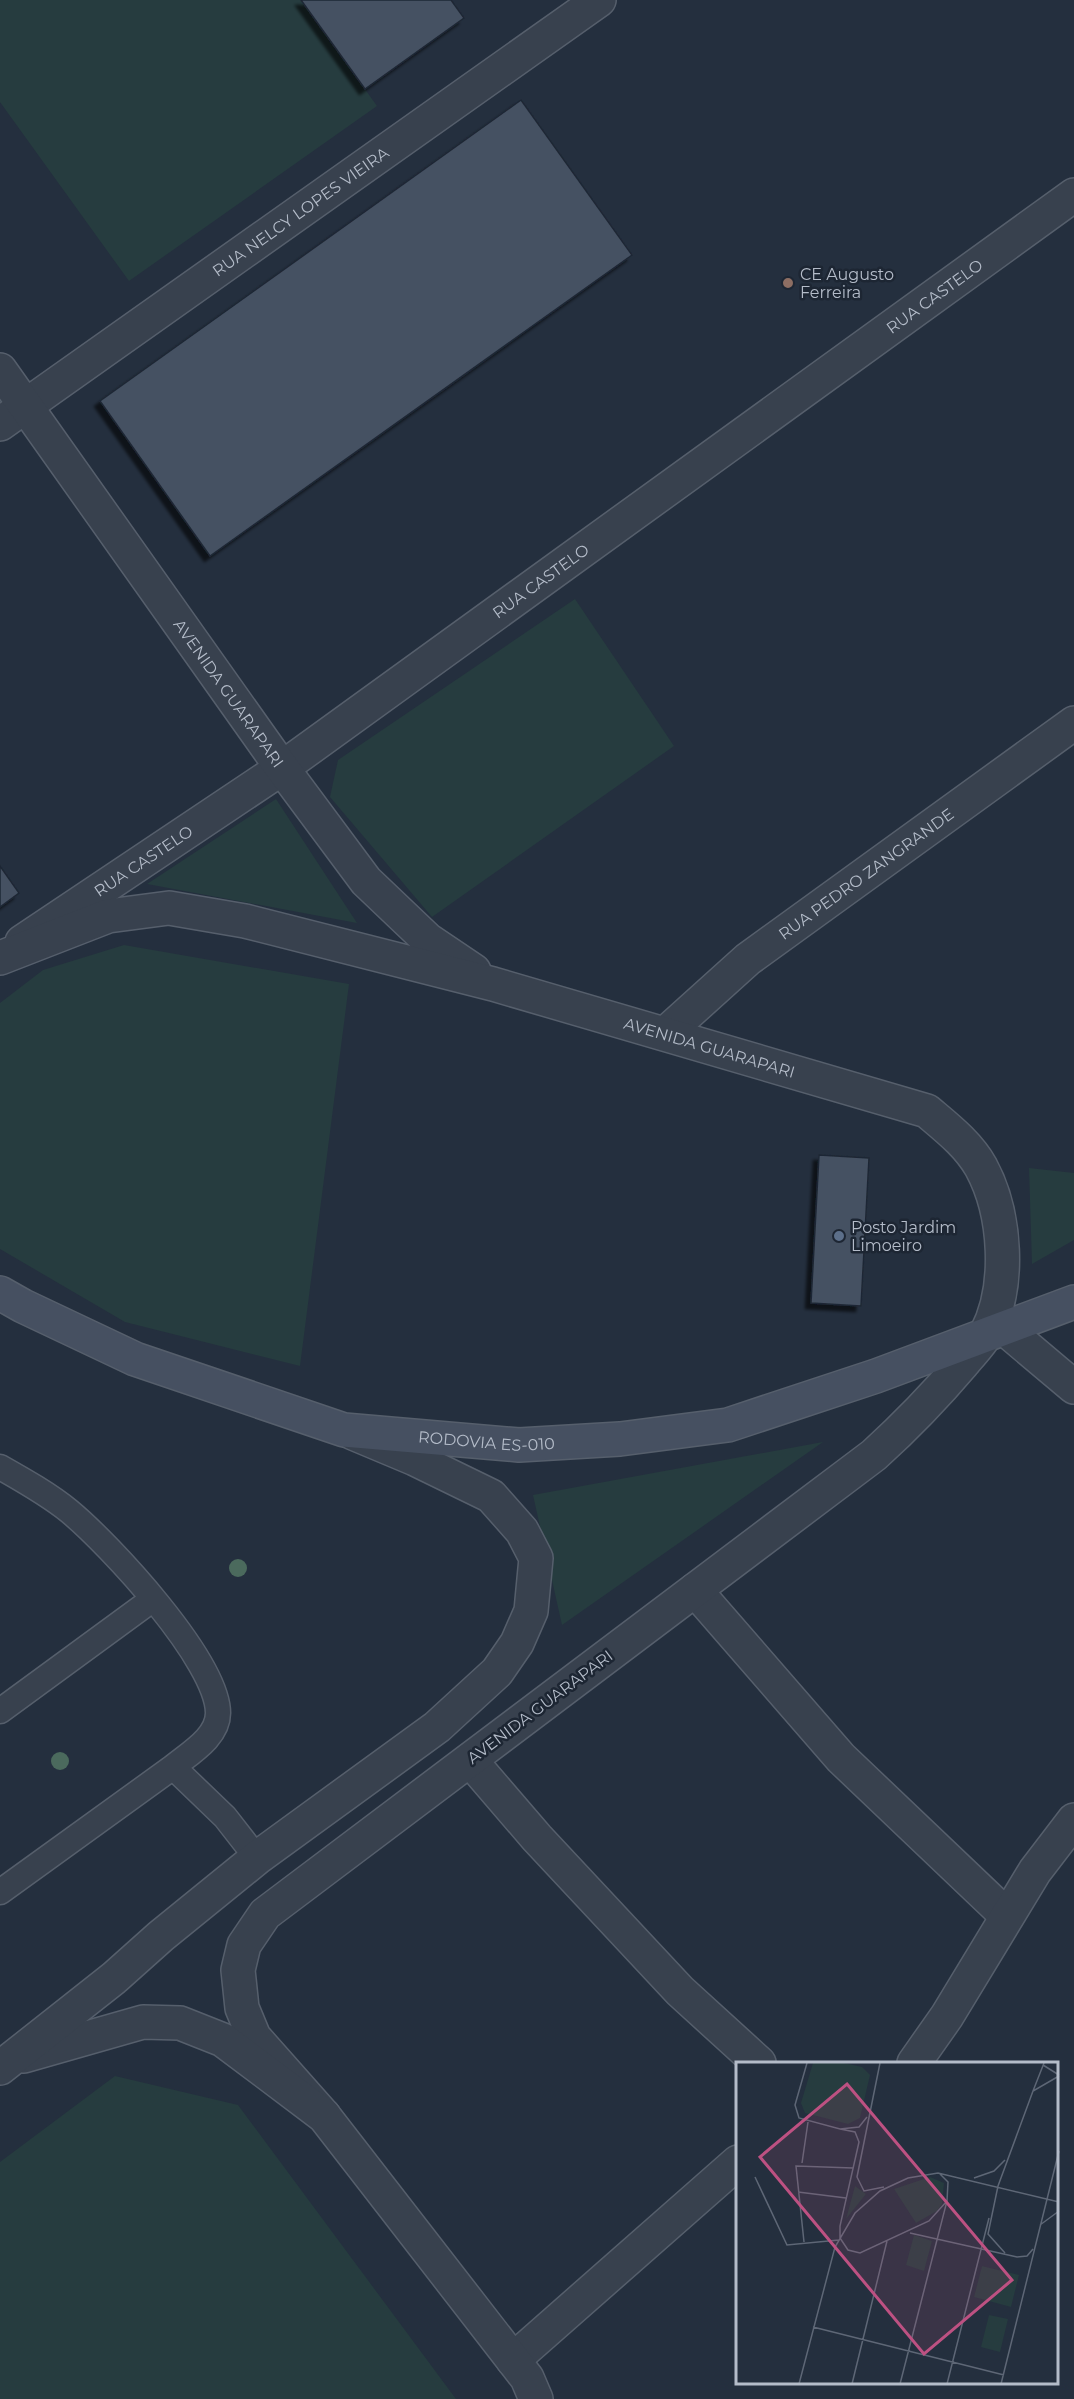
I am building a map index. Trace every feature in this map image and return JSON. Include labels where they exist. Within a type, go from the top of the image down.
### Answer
[{"type":"main road","name":"RODOVIA ES-010","points":[[0,1293],[135,1359],[344,1430],[519,1445],[620,1439],[728,1425],[876,1376],[1074,1302]]},
{"type":"street","name":"RUA NELCY LOPES VIEIRA","points":[[13,414],[599,0]]},
{"type":"street","name":"RUA CASTELO","points":[[0,958],[282,768],[1074,195]]},
{"type":"street","name":"AVENIDA GUARAPARI","points":[[0,370],[13,414],[366,881],[428,940],[493,984]]},
{"type":"street","name":"RUA PEDRO ZANGRANDE","points":[[666,1033],[748,959],[1074,723]]},
{"type":"street","name":"AVENIDA GUARAPARI","points":[[0,958],[108,916],[169,908],[245,921],[493,984],[927,1111],[963,1141],[980,1166],[996,1201],[1002,1235],[1002,1274],[996,1305],[995,1331],[910,1423],[874,1455],[265,1914],[244,1945],[238,1970],[242,2008],[254,2037],[324,2116]]},
{"type":"street","points":[[995,1331],[1074,1387]]},
{"type":"street","points":[[5,2064],[114,1978],[161,1936],[257,1858],[386,1766],[478,1691],[497,1672],[517,1643],[531,1611],[536,1558],[522,1531],[491,1496],[415,1459],[344,1430]]},
{"type":"street","points":[[695,1590],[841,1758],[1008,1916]]},
{"type":"street","points":[[470,1760],[537,1838],[680,1991],[758,2062]]},
{"type":"street","points":[[915,2062],[947,2016],[1035,1871],[1074,1820]]},
{"type":"street","points":[[5,2064],[143,2022],[180,2023],[223,2040],[324,2116],[528,2378],[536,2399]]},
{"type":"street","points":[[513,2360],[736,2164]]},
{"type":"lane","points":[[0,1467],[35,1487],[82,1522],[128,1569],[200,1663],[214,1692],[218,1713],[215,1728],[203,1743],[0,1892]]},
{"type":"lane","points":[[0,1711],[153,1599]]},
{"type":"lane","points":[[173,1767],[225,1817],[257,1858]]},
{"type":"green space","points":[[0,0],[301,0],[377,106],[129,281],[0,102]]},
{"type":"green space","points":[[575,599],[674,746],[432,917],[330,797],[338,760]]},
{"type":"green space","points":[[276,799],[357,923],[147,884]]},
{"type":"green space","points":[[124,945],[349,984],[300,1366],[125,1322],[0,1249],[0,1003],[43,970]]},
{"type":"green space","points":[[1029,1168],[1074,1173],[1074,1240],[1032,1264]]},
{"type":"green space","points":[[823,1442],[562,1625],[533,1495]]},
{"type":"green space","points":[[115,2076],[238,2105],[456,2399],[0,2399],[0,2162]]},
{"type":"building","points":[[301,0],[451,0],[464,18],[365,89]]},
{"type":"building","points":[[521,100],[632,255],[210,556],[100,401]]},
{"type":"building","points":[[0,866],[19,893],[0,907]]},
{"type":"building","points":[[819,1155],[869,1158],[861,1306],[811,1303]]},
{"type":"place","name":"CE Augusto Ferreira","points":[[788,283]]},
{"type":"place","name":"Posto Jardim Limoeiro","points":[[839,1236]]}]
